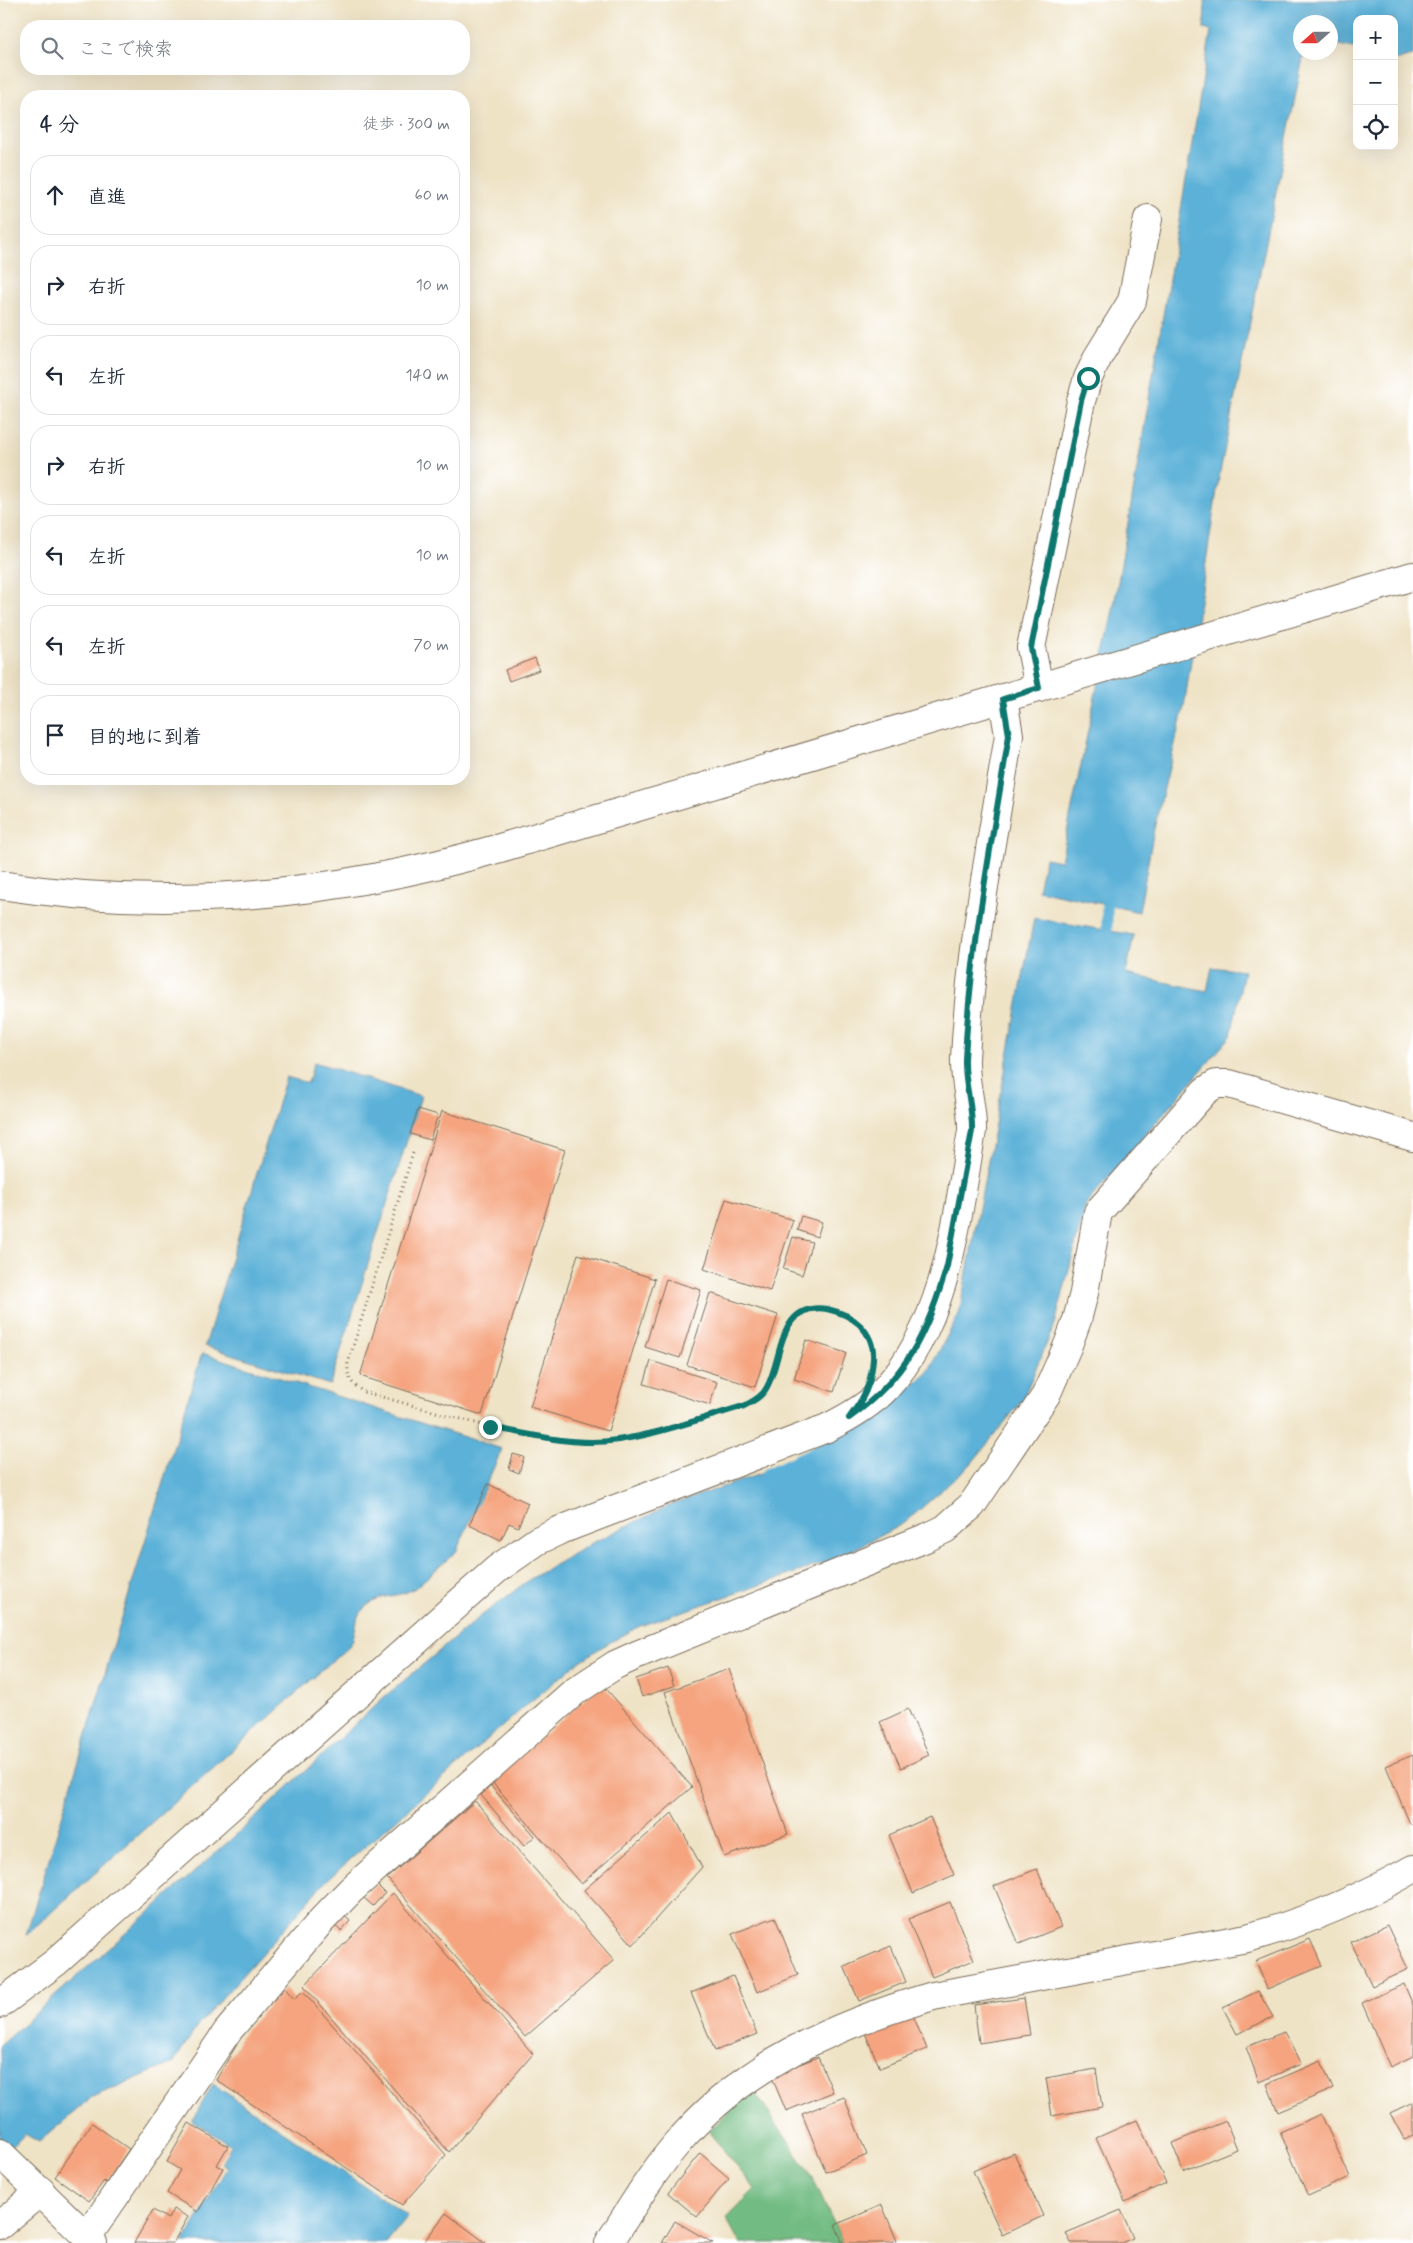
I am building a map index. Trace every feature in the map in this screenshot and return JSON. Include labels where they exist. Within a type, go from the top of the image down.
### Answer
[{"type":"street","points":[[1050,685],[1031,648],[1081,401],[1098,355],[1132,301],[1148,219]]},
{"type":"street","points":[[0,885],[71,894],[180,898],[288,892],[360,882],[448,863],[1413,576]]},
{"type":"street","points":[[0,2004],[56,1962],[482,1582],[517,1554],[558,1530],[849,1418],[886,1388],[901,1370],[914,1350],[940,1288],[952,1244],[972,1131],[973,1114],[965,1080],[969,998],[1009,735],[1003,699]]},
{"type":"street","points":[[0,2152],[90,2240],[227,2032],[326,1915],[351,1890],[574,1692],[615,1665],[945,1529],[972,1505],[1046,1395],[1058,1371],[1084,1293],[1098,1212],[1205,1091],[1216,1084],[1229,1084],[1413,1137]]},
{"type":"street","points":[[609,2243],[655,2172],[675,2146],[720,2099],[772,2061],[844,2026],[887,2009],[932,1996],[1247,1938],[1287,1927],[1365,1895],[1413,1869]]},
{"type":"street","points":[[0,2225],[32,2183]]},
{"type":"path","points":[[414,1153],[348,1363],[347,1375],[353,1386],[364,1392],[490,1427],[572,1442],[593,1442],[635,1437],[744,1406],[757,1399],[767,1387],[786,1329],[799,1314],[818,1308],[837,1311],[854,1318],[866,1332],[874,1349],[873,1357]]},
{"type":"green space","points":[[751,2087],[813,2178],[843,2243],[740,2243],[726,2218],[755,2189],[709,2132]]},
{"type":"water","points":[[1205,0],[1413,0],[1413,55],[1399,60],[1398,15],[1353,15],[1353,48],[1338,45],[1338,15],[1293,15],[1293,60],[1303,60],[1219,477],[1184,707],[1154,829],[1139,912],[1038,890],[1045,858],[1061,861],[1115,600],[1211,31],[1204,29]]},
{"type":"water","points":[[1034,918],[1134,935],[1126,974],[1207,991],[1212,967],[1244,971],[1231,1036],[1086,1204],[1055,1324],[1022,1401],[971,1464],[906,1522],[836,1559],[640,1626],[600,1648],[575,1665],[530,1702],[327,1880],[199,2024],[173,2063],[92,2097],[39,2142],[25,2134],[0,2159],[0,2045],[255,1818],[383,1698],[481,1616],[530,1579],[592,1543],[668,1506],[800,1460],[878,1416],[928,1372],[959,1314]]},
{"type":"water","points":[[314,1062],[421,1096],[330,1385],[205,1346],[286,1077],[308,1083]]},
{"type":"water","points":[[202,1353],[502,1449],[456,1552],[415,1588],[405,1593],[381,1598],[369,1604],[358,1616],[353,1639],[349,1646],[26,1935]]},
{"type":"water","points":[[213,2084],[408,2216],[386,2243],[183,2243],[227,2168],[221,2164],[231,2145],[192,2121]]},
{"type":"building","points":[[535,658],[539,670],[509,681],[505,670]]},
{"type":"building","points":[[418,1109],[438,1115],[430,1140],[410,1134]]},
{"type":"building","points":[[442,1111],[565,1150],[482,1415],[360,1376]]},
{"type":"building","points":[[726,1199],[793,1220],[770,1291],[704,1269]]},
{"type":"building","points":[[801,1216],[822,1222],[817,1237],[797,1230]]},
{"type":"building","points":[[793,1237],[812,1242],[802,1275],[783,1269]]},
{"type":"building","points":[[578,1254],[655,1279],[608,1431],[530,1407]]},
{"type":"building","points":[[666,1279],[701,1290],[680,1358],[645,1347]]},
{"type":"building","points":[[710,1293],[778,1315],[755,1387],[687,1365]]},
{"type":"building","points":[[806,1340],[846,1353],[834,1392],[794,1379]]},
{"type":"building","points":[[651,1361],[717,1382],[710,1405],[644,1384]]},
{"type":"building","points":[[513,1454],[524,1457],[519,1473],[509,1469]]},
{"type":"building","points":[[488,1484],[528,1503],[518,1527],[509,1523],[501,1540],[469,1525]]},
{"type":"building","points":[[668,1668],[674,1686],[642,1697],[636,1679]]},
{"type":"building","points":[[729,1669],[788,1834],[724,1857],[665,1692]]},
{"type":"building","points":[[602,1684],[692,1787],[581,1884],[491,1781]]},
{"type":"building","points":[[908,1709],[929,1755],[901,1768],[880,1722]]},
{"type":"building","points":[[1413,1755],[1413,1823],[1410,1824],[1386,1766]]},
{"type":"building","points":[[491,1786],[535,1836],[524,1846],[481,1795]]},
{"type":"building","points":[[475,1801],[614,1960],[525,2037],[387,1878]]},
{"type":"building","points":[[672,1813],[702,1867],[633,1945],[584,1890]]},
{"type":"building","points":[[930,1817],[954,1875],[913,1893],[889,1835]]},
{"type":"building","points":[[1037,1869],[1061,1927],[1019,1944],[994,1886]]},
{"type":"building","points":[[376,1884],[385,1893],[373,1906],[363,1897]]},
{"type":"building","points":[[393,1893],[533,2054],[449,2152],[304,1986]]},
{"type":"building","points":[[950,1902],[974,1960],[932,1977],[908,1919]]},
{"type":"building","points":[[342,1914],[350,1921],[341,1931],[333,1924]]},
{"type":"building","points":[[775,1917],[798,1975],[757,1992],[732,1934]]},
{"type":"building","points":[[1387,1925],[1408,1969],[1372,1986],[1351,1942]]},
{"type":"building","points":[[1310,1939],[1322,1966],[1267,1989],[1256,1961]]},
{"type":"building","points":[[891,1946],[906,1982],[859,2001],[844,1966]]},
{"type":"building","points":[[733,1976],[757,2034],[715,2051],[691,1993]]},
{"type":"building","points":[[1404,1984],[1413,2005],[1413,2056],[1390,2067],[1362,2003]]},
{"type":"building","points":[[285,1988],[294,1999],[303,1991],[446,2155],[402,2205],[216,2080],[246,2029]]},
{"type":"building","points":[[1258,1991],[1273,2017],[1237,2034],[1223,2008]]},
{"type":"building","points":[[1024,1998],[1030,2035],[979,2043],[974,2005]]},
{"type":"building","points":[[912,2013],[927,2049],[880,2068],[865,2033]]},
{"type":"building","points":[[1284,2032],[1301,2064],[1259,2082],[1246,2047]]},
{"type":"building","points":[[818,2057],[833,2092],[786,2111],[771,2075]]},
{"type":"building","points":[[1321,2061],[1333,2089],[1278,2112],[1267,2084]]},
{"type":"building","points":[[1096,2069],[1102,2107],[1052,2116],[1046,2078]]},
{"type":"building","points":[[844,2097],[867,2155],[826,2172],[802,2114]]},
{"type":"building","points":[[1413,2102],[1413,2135],[1404,2139],[1390,2113]]},
{"type":"building","points":[[1321,2114],[1350,2177],[1308,2196],[1280,2132]]},
{"type":"building","points":[[1137,2120],[1166,2183],[1125,2202],[1096,2138]]},
{"type":"building","points":[[1226,2121],[1237,2149],[1183,2171],[1172,2143]]},
{"type":"building","points":[[92,2123],[129,2149],[106,2183],[104,2181],[89,2201],[55,2177]]},
{"type":"building","points":[[189,2123],[228,2146],[217,2165],[223,2168],[198,2212],[167,2193],[180,2170],[167,2162]]},
{"type":"building","points":[[700,2153],[729,2178],[697,2217],[668,2193]]},
{"type":"building","points":[[1014,2153],[1043,2216],[1002,2235],[973,2171]]},
{"type":"building","points":[[882,2205],[897,2241],[891,2243],[843,2243],[835,2225]]},
{"type":"building","points":[[173,2209],[188,2217],[173,2243],[134,2243],[153,2210],[168,2219]]},
{"type":"building","points":[[1121,2210],[1133,2238],[1121,2243],[1071,2243],[1066,2233]]},
{"type":"building","points":[[446,2213],[486,2243],[423,2243]]},
{"type":"building","points":[[675,2221],[713,2243],[662,2243]]},
{"type":"waterway","points":[[1107,890],[1107,944]]},
{"type":"waterway","points":[[767,1474],[840,1439]]},
{"type":"route","points":[[490,1427],[572,1442],[614,1441],[635,1437],[744,1406],[757,1399],[767,1387],[786,1329],[799,1314],[818,1308],[837,1311],[854,1318],[866,1332],[874,1349],[872,1374],[864,1397],[849,1418],[886,1388],[914,1350],[924,1329],[947,1266],[972,1131],[973,1114],[965,1080],[969,998],[1009,735],[1003,699],[1039,688],[1031,648],[1081,401],[1088,378]]}]
